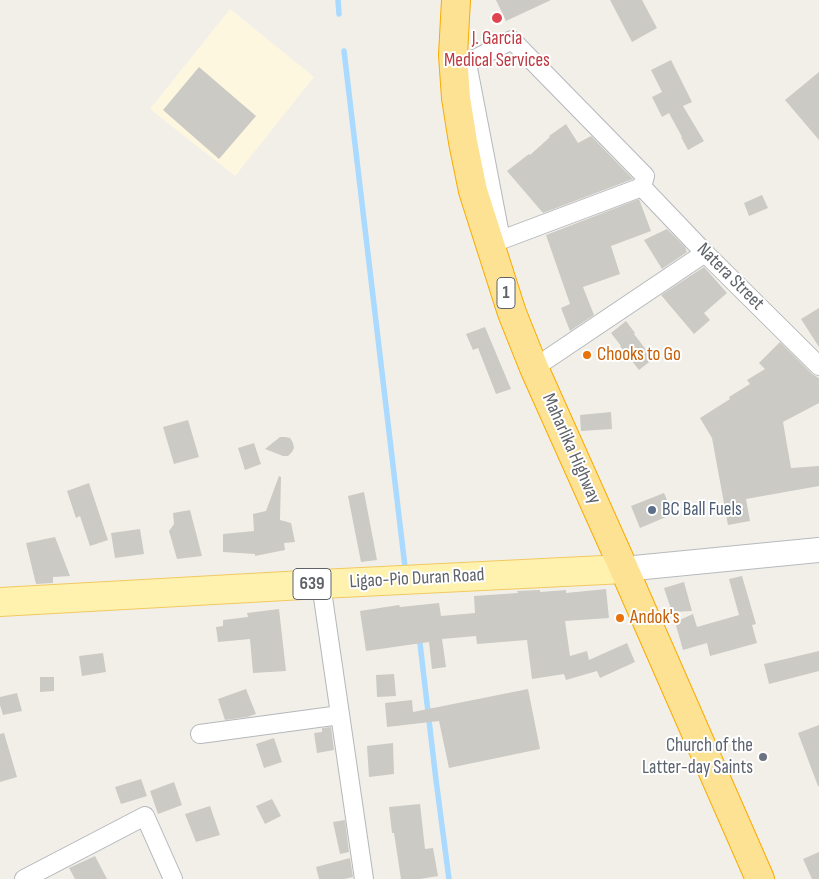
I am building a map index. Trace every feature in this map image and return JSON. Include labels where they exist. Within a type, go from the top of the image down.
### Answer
[{"type":"highway","name":"Maharlika Highway","points":[[456,0],[453,55],[456,98],[473,191],[512,313],[534,368],[760,879]]},
{"type":"main road","name":"Ligao-Pio Duran Road","points":[[0,602],[624,569]]},
{"type":"street","points":[[512,40],[645,176],[642,187],[501,240],[467,63],[512,40]]},
{"type":"street","name":"Natera Street","points":[[642,187],[705,253],[819,366]]},
{"type":"street","points":[[534,368],[705,253]]},
{"type":"street","points":[[624,569],[819,550]]},
{"type":"street","points":[[321,584],[364,879]]},
{"type":"street","points":[[200,734],[340,715]]},
{"type":"street","points":[[24,879],[145,816],[173,879]]},
{"type":"shaded area","points":[[230,9],[314,77],[235,176],[150,109]]},
{"type":"building","points":[[496,0],[551,0],[506,21]]},
{"type":"building","points":[[610,0],[642,0],[657,28],[632,42]]},
{"type":"building","points":[[671,60],[692,102],[683,106],[704,141],[688,150],[669,113],[662,117],[652,97],[662,92],[651,70]]},
{"type":"building","points":[[199,67],[256,116],[219,159],[163,110]]},
{"type":"building","points":[[819,72],[819,140],[785,100]]},
{"type":"building","points":[[566,124],[578,143],[591,136],[633,179],[543,213],[507,171],[530,155],[549,136]]},
{"type":"building","points":[[762,195],[768,208],[749,216],[744,203]]},
{"type":"building","points":[[639,199],[651,231],[611,246],[620,274],[583,287],[594,315],[570,331],[561,308],[570,304],[546,235]]},
{"type":"building","points":[[667,229],[685,247],[687,252],[662,269],[644,240]]},
{"type":"building","points":[[704,267],[727,293],[704,313],[710,320],[694,334],[661,295]]},
{"type":"building","points":[[819,308],[819,347],[801,319]]},
{"type":"building","points":[[626,321],[653,359],[639,370],[611,333]]},
{"type":"building","points":[[485,327],[511,389],[496,394],[478,348],[473,350],[466,334]]},
{"type":"building","points":[[780,342],[812,374],[819,378],[819,403],[783,422],[791,468],[819,466],[819,486],[746,499],[750,521],[728,525],[712,438],[700,418],[750,384],[747,380],[765,369],[759,363]]},
{"type":"building","points":[[611,412],[612,429],[581,431],[580,415]]},
{"type":"building","points":[[188,420],[199,457],[174,464],[163,427]]},
{"type":"building","points":[[280,437],[290,438],[293,443],[294,448],[288,456],[265,449]]},
{"type":"building","points":[[254,443],[261,464],[245,470],[238,448]]},
{"type":"building","points":[[279,476],[281,477],[280,520],[291,523],[295,542],[284,543],[285,550],[255,556],[255,554],[223,552],[223,534],[254,531],[253,514],[266,511]]},
{"type":"building","points":[[89,483],[108,540],[90,546],[80,516],[76,518],[67,491]]},
{"type":"building","points":[[364,492],[377,560],[361,562],[348,496]]},
{"type":"building","points":[[664,493],[673,514],[640,528],[631,506]]},
{"type":"building","points":[[190,510],[202,556],[177,559],[169,531],[174,524],[173,513]]},
{"type":"building","points":[[140,529],[144,554],[115,558],[111,533]]},
{"type":"building","points":[[55,537],[70,576],[53,577],[53,583],[36,584],[26,543]]},
{"type":"building","points":[[742,576],[756,624],[752,625],[757,643],[710,656],[707,643],[683,650],[675,622],[693,614],[697,627],[739,615],[729,579]]},
{"type":"building","points":[[684,582],[692,611],[672,612],[664,588]]},
{"type":"building","points":[[606,589],[609,618],[565,621],[570,656],[587,651],[589,660],[627,643],[635,662],[600,678],[597,671],[566,680],[564,674],[532,679],[527,640],[477,644],[476,636],[442,639],[446,667],[432,669],[429,642],[366,651],[360,611],[399,605],[400,607],[439,603],[441,616],[475,613],[474,596],[518,593],[517,591],[566,590],[566,593]]},
{"type":"building","points":[[279,609],[286,671],[253,673],[250,639],[218,642],[216,627],[223,626],[223,620],[248,617],[247,613]]},
{"type":"building","points":[[819,651],[819,671],[769,684],[764,664]]},
{"type":"building","points":[[103,653],[106,672],[82,676],[79,656]]},
{"type":"building","points":[[394,674],[396,696],[377,697],[376,675]]},
{"type":"building","points":[[40,677],[54,677],[54,691],[40,692]]},
{"type":"building","points":[[246,689],[256,714],[225,720],[218,699]]},
{"type":"building","points":[[528,689],[540,749],[449,768],[439,721],[387,727],[385,703],[412,700],[413,712]]},
{"type":"building","points":[[17,693],[22,711],[3,715],[0,697]]},
{"type":"building","name":"Church of the Latter-day Saints","points":[[819,725],[819,786],[818,786],[798,733]]},
{"type":"building","points":[[331,727],[334,750],[317,753],[314,733],[322,732],[322,728]]},
{"type":"building","points":[[4,733],[17,777],[0,782],[0,734]]},
{"type":"building","points":[[274,738],[282,762],[264,768],[256,744]]},
{"type":"building","points":[[393,743],[394,774],[369,777],[367,746]]},
{"type":"building","points":[[141,779],[147,796],[121,804],[115,787]]},
{"type":"building","points":[[174,782],[182,805],[158,814],[150,791]]},
{"type":"building","points":[[272,799],[281,816],[265,824],[256,806]]},
{"type":"building","points":[[420,804],[425,849],[433,848],[438,876],[420,879],[401,879],[389,807]]},
{"type":"building","points":[[210,806],[220,835],[196,842],[185,814]]},
{"type":"building","points":[[345,820],[349,852],[340,854],[333,822]]},
{"type":"building","points":[[819,852],[819,879],[812,879],[803,859]]},
{"type":"building","points":[[95,856],[107,879],[75,879],[69,868]]},
{"type":"building","points":[[350,858],[353,877],[319,879],[316,867]]},
{"type":"waterway","points":[[338,0],[339,14]]},
{"type":"waterway","points":[[344,51],[405,567]]},
{"type":"waterway","points":[[419,635],[449,879]]},
{"type":"place","name":"J. Garcia Medical Services","points":[[497,18]]},
{"type":"place","name":"Chooks to Go","points":[[587,355]]},
{"type":"place","name":"BC Ball Fuels","points":[[652,510]]},
{"type":"place","name":"Andok's","points":[[620,618]]},
{"type":"place","name":"Church of the Latter-day Saints","points":[[763,757]]}]
